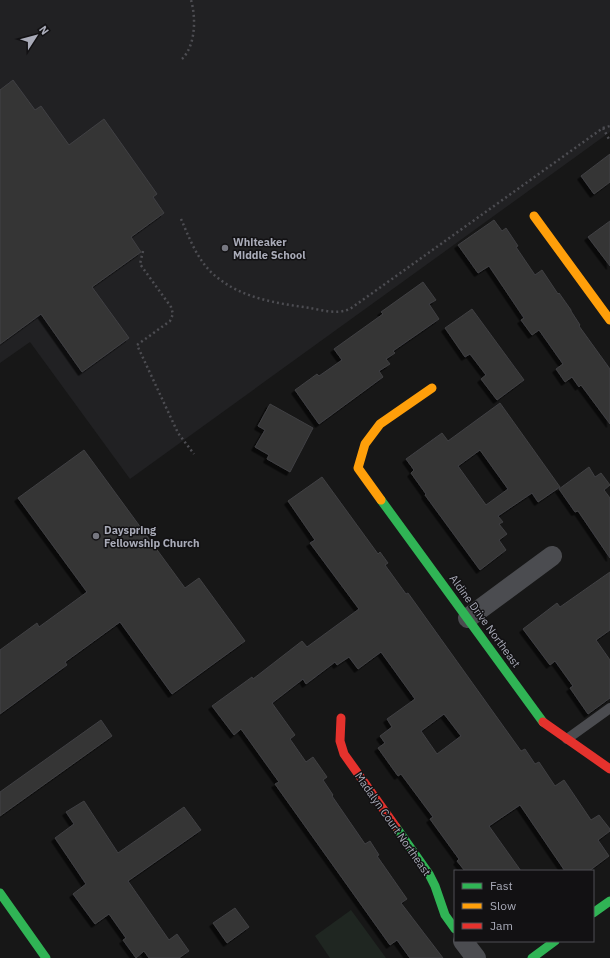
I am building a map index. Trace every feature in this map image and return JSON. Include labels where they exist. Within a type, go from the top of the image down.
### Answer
[{"type":"street","points":[[534,216],[610,320]]},
{"type":"street","name":"Aldine Drive Northeast","points":[[432,388],[380,424],[365,444],[358,468],[544,722],[610,769]]},
{"type":"street","points":[[468,618],[552,556]]},
{"type":"street","name":"Madalyn Court Northeast","points":[[341,718],[340,738],[341,747],[344,754],[429,874],[435,886],[445,915],[454,928]]},
{"type":"street","points":[[0,893],[46,958]]},
{"type":"street","points":[[594,913],[610,901]]},
{"type":"street","points":[[464,942],[476,958]]},
{"type":"street","points":[[532,958],[554,942]]},
{"type":"lane","points":[[567,738],[610,708]]},
{"type":"path","points":[[182,59],[188,52],[192,36],[193,7],[190,0]]},
{"type":"path","points":[[181,219],[194,249],[205,266],[219,279],[233,288],[272,302],[328,311],[346,311],[603,128],[610,126]]},
{"type":"path","points":[[603,128],[610,141]]},
{"type":"path","points":[[144,251],[140,264],[171,307],[173,314],[170,321],[137,345],[178,433],[194,454]]},
{"type":"shaded area","name":"Whiteaker Middle School","points":[[0,0],[610,0],[610,132],[130,479],[30,342],[0,363]]},
{"type":"shaded area","points":[[351,910],[386,958],[330,958],[315,936]]},
{"type":"building","points":[[13,80],[35,110],[41,106],[69,145],[104,119],[157,194],[153,197],[164,213],[131,237],[141,252],[92,287],[129,338],[82,372],[41,314],[0,344],[0,90]]},
{"type":"building","points":[[610,154],[610,182],[594,194],[581,176]]},
{"type":"building","points":[[494,220],[502,231],[506,228],[518,246],[516,247],[535,275],[542,270],[571,310],[580,325],[579,326],[610,369],[610,424],[581,385],[579,387],[572,377],[565,382],[556,369],[563,364],[539,330],[532,335],[521,320],[524,318],[489,266],[478,273],[458,245]]},
{"type":"building","points":[[610,221],[610,266],[588,237]]},
{"type":"building","points":[[423,282],[436,300],[429,304],[439,319],[393,351],[395,353],[386,359],[390,364],[379,371],[383,377],[319,424],[295,390],[317,374],[319,376],[342,360],[334,349],[383,314],[381,312]]},
{"type":"building","points":[[472,309],[524,380],[497,400],[481,379],[486,375],[470,354],[465,357],[445,328]]},
{"type":"building","points":[[500,403],[560,487],[538,502],[532,493],[498,516],[503,522],[499,524],[507,534],[499,540],[506,550],[480,570],[425,495],[426,494],[411,473],[414,470],[406,459],[442,433],[448,441]],"holes":[[[480,450],[508,489],[486,505],[458,466]]]},
{"type":"building","points":[[270,404],[313,428],[290,472],[267,459],[269,455],[255,447],[265,430],[258,426]]},
{"type":"building","name":"Dayspring Fellowship Church","points":[[84,450],[185,588],[199,578],[245,641],[172,694],[120,622],[65,662],[67,665],[0,714],[0,650],[37,623],[39,627],[87,592],[18,498]]},
{"type":"building","points":[[589,467],[595,477],[601,473],[610,485],[604,490],[610,498],[610,558],[578,511],[575,512],[559,489]]},
{"type":"building","points":[[322,477],[378,554],[380,552],[388,563],[385,565],[406,594],[408,593],[521,751],[525,749],[535,764],[539,762],[555,786],[564,780],[591,820],[599,815],[610,829],[610,831],[598,840],[609,856],[590,870],[564,870],[520,805],[489,826],[520,870],[464,870],[457,861],[459,859],[430,819],[433,817],[401,774],[398,776],[378,748],[385,743],[380,736],[392,727],[387,719],[415,699],[381,652],[358,669],[349,657],[337,665],[335,662],[306,684],[303,679],[272,703],[295,735],[290,739],[306,762],[313,757],[327,777],[323,780],[333,795],[332,796],[365,844],[370,841],[379,855],[377,856],[407,899],[401,903],[443,958],[410,958],[397,940],[390,945],[275,784],[279,782],[241,729],[234,735],[212,706],[252,677],[253,679],[302,641],[307,647],[359,609],[310,543],[315,540],[288,501]],"holes":[[[444,714],[461,736],[437,754],[421,731]]]},
{"type":"building","points":[[610,572],[610,630],[596,640],[610,660],[610,698],[588,714],[570,688],[573,686],[555,661],[550,665],[523,629],[557,603],[560,607]]},
{"type":"building","points":[[101,720],[112,736],[0,816],[0,792]]},
{"type":"building","points":[[84,801],[118,853],[184,807],[201,830],[128,881],[169,940],[177,934],[189,951],[179,958],[149,958],[144,951],[136,958],[123,940],[126,938],[109,914],[95,924],[73,894],[86,884],[55,838],[74,824],[66,812]]},
{"type":"building","points":[[235,908],[249,927],[227,943],[213,923]]},
{"type":"traffic: fast","points":[[381,500],[543,722]]},
{"type":"traffic: fast","points":[[396,827],[429,874],[435,886],[445,915],[454,928]]},
{"type":"traffic: fast","points":[[0,893],[46,958]]},
{"type":"traffic: fast","points":[[594,912],[610,901]]},
{"type":"traffic: fast","points":[[532,958],[554,942]]},
{"type":"traffic: slow","points":[[534,216],[610,320]]},
{"type":"traffic: slow","points":[[381,500],[358,468],[365,444],[380,424],[432,388]]},
{"type":"traffic: jam","points":[[341,718],[340,741],[344,754],[396,827]]},
{"type":"traffic: jam","points":[[543,722],[610,769]]},
{"type":"place","name":"Whiteaker Middle School","points":[[225,248]]},
{"type":"place","name":"Dayspring Fellowship Church","points":[[96,536]]}]
